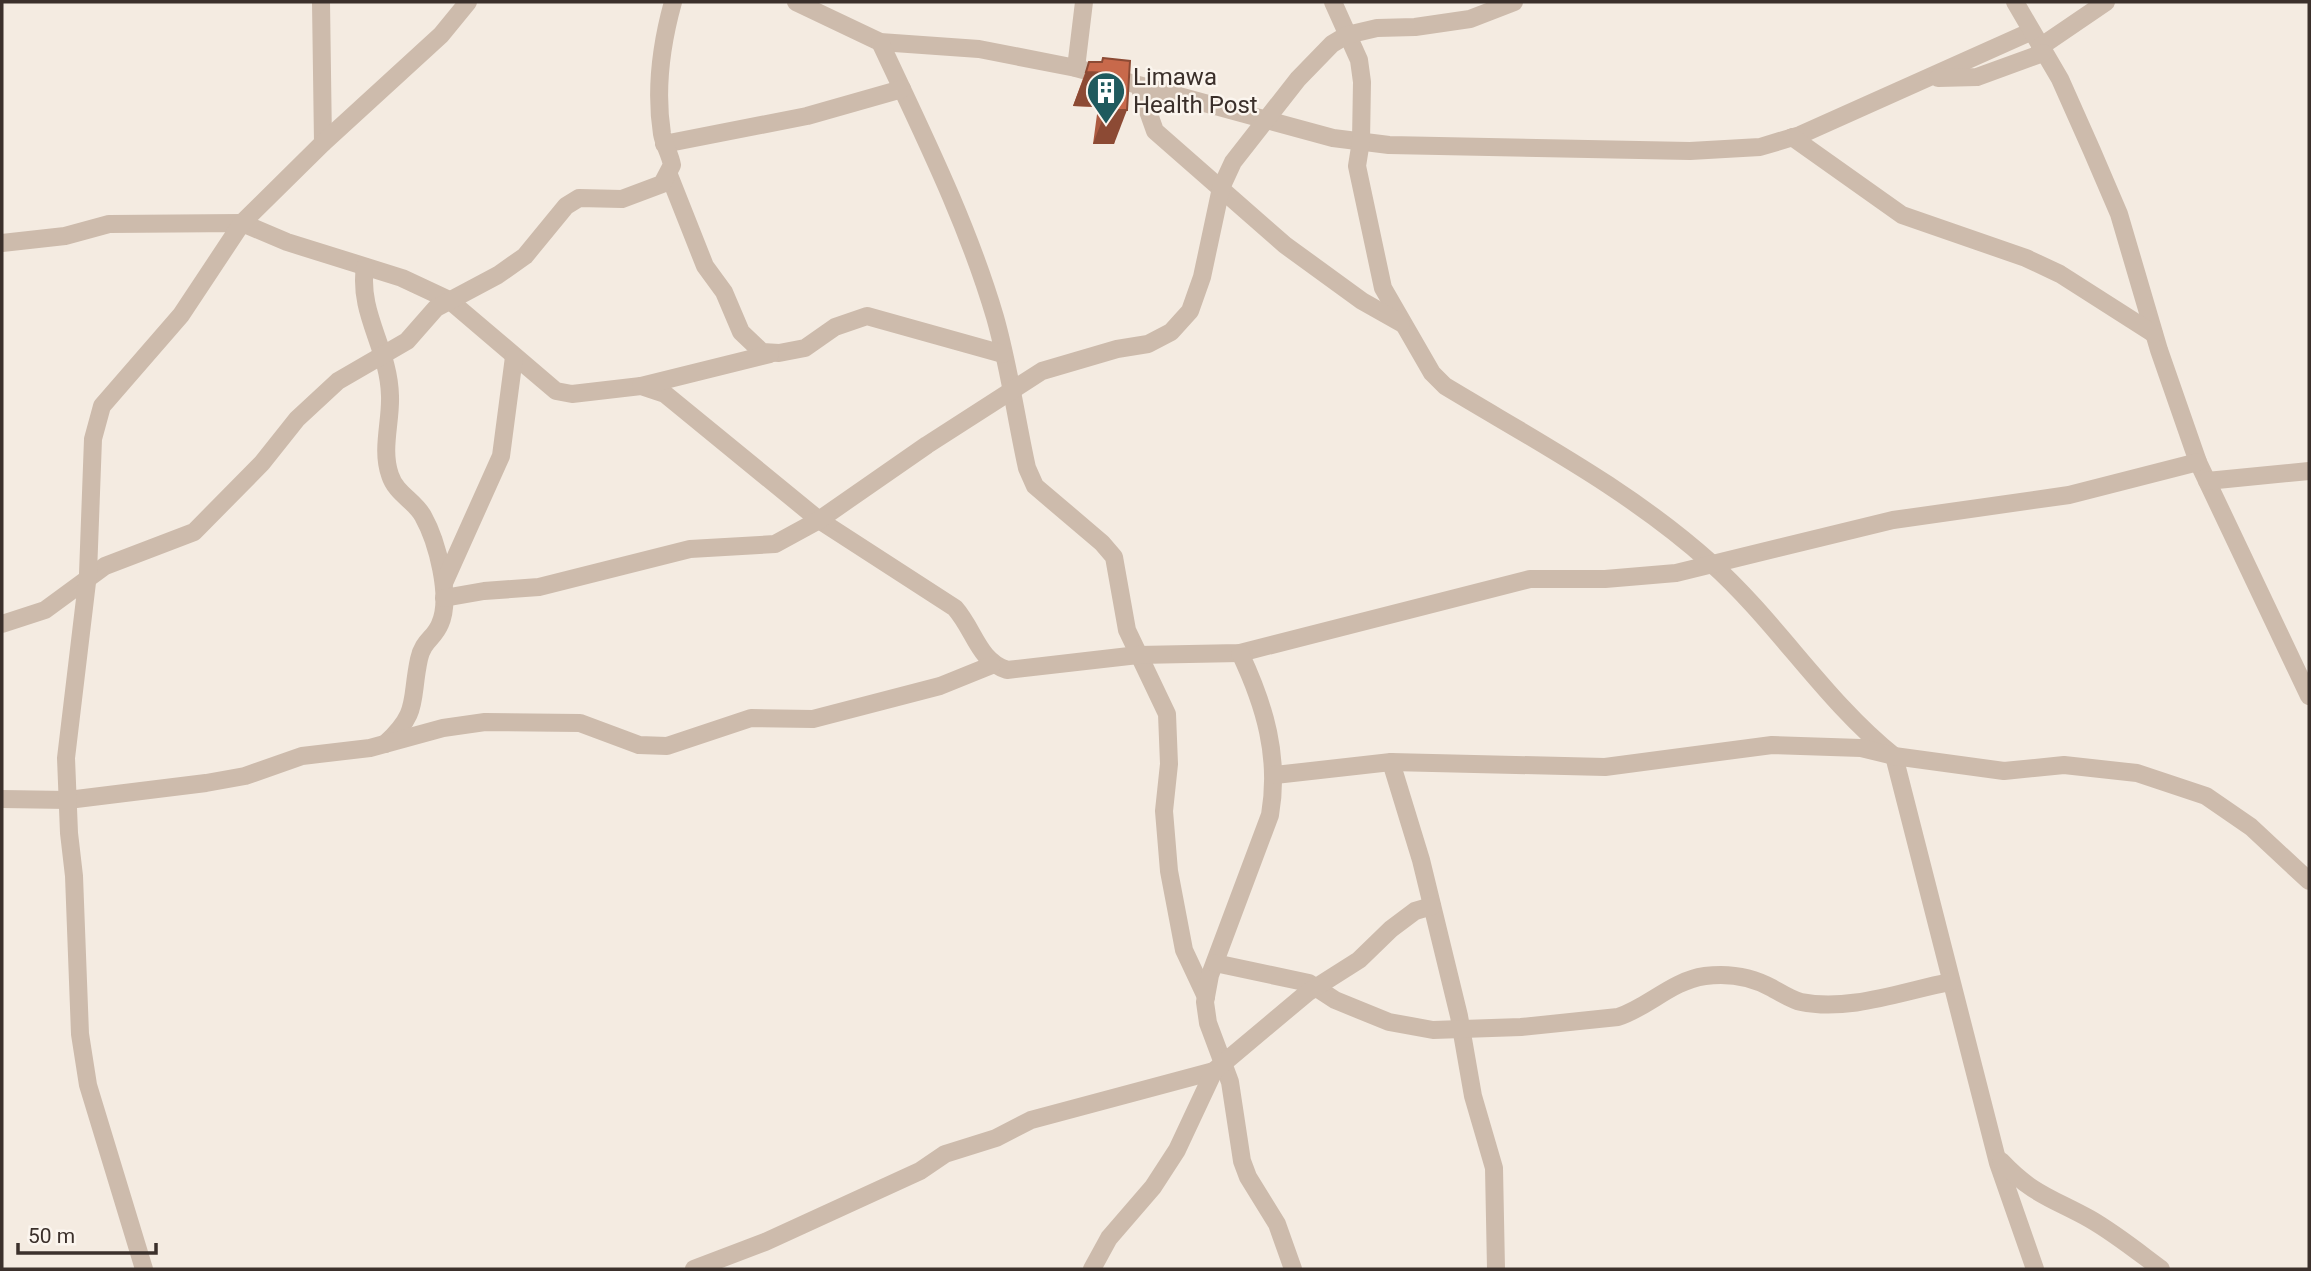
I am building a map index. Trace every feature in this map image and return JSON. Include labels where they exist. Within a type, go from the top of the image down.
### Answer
[{"type":"street","points":[[321,2],[323,143]]},
{"type":"street","points":[[144,1269],[88,1085],[83,1054],[66,745],[88,578],[93,439],[102,406],[181,315],[242,223],[323,143],[441,35],[467,2]]},
{"type":"street","points":[[2,624],[45,610],[105,566],[194,532],[262,463],[313,404],[338,381],[407,341],[436,308],[498,275],[525,256],[566,206],[579,198],[614,199],[641,194],[663,184],[669,175],[671,157],[664,144],[659,68],[673,2]]},
{"type":"street","points":[[1076,68],[1084,2]]},
{"type":"street","points":[[1333,2],[1359,60],[1362,82],[1361,141],[1357,166],[1382,288],[1432,373],[1445,386],[1642,506],[1713,564],[1821,680],[1866,734],[1894,756],[1996,1156],[2035,1269]]},
{"type":"street","points":[[444,591],[539,587],[690,549],[775,544],[819,520],[985,406],[1011,394],[1042,371],[1117,349],[1148,344],[1171,332],[1190,311],[1202,277],[1221,188],[1233,162],[1306,70],[1332,44],[1347,35],[1377,28],[1415,27],[1470,19],[1514,2]]},
{"type":"street","points":[[2015,2],[2060,79],[2119,214],[2154,334],[2198,462],[2309,696]]},
{"type":"street","points":[[801,3],[880,42],[979,49],[1076,68],[1333,138],[1389,145],[1690,151],[1760,147],[1792,137],[1934,77],[2038,44],[2106,2]]},
{"type":"street","points":[[880,42],[973,252],[995,319],[1027,468],[1035,486],[1102,543],[1114,557],[1127,630],[1167,714],[1169,765],[1164,811],[1169,871],[1184,950],[1206,997]]},
{"type":"street","points":[[1139,86],[1155,131],[1285,245],[1362,301],[1407,327]]},
{"type":"street","points":[[664,144],[807,116],[902,89]]},
{"type":"street","points":[[1792,137],[1902,215],[2049,269],[2154,334]]},
{"type":"street","points":[[1333,138],[1357,166]]},
{"type":"street","points":[[669,175],[705,265],[724,292],[735,322],[752,344],[769,354]]},
{"type":"street","points":[[2,243],[65,236],[109,224],[242,223],[287,242],[402,278],[449,300],[556,391],[572,394],[641,386],[769,354],[805,348],[835,327],[867,316],[1003,354]]},
{"type":"street","points":[[365,267],[362,289],[384,352],[390,394],[386,457],[389,475],[396,490],[422,514],[444,591],[445,611],[439,627],[422,645],[412,710],[403,727],[385,744]]},
{"type":"street","points":[[444,591],[501,456],[514,357]]},
{"type":"street","points":[[641,386],[665,394],[819,520],[955,608],[968,623],[992,665]]},
{"type":"street","points":[[2,800],[68,800],[206,783],[245,776],[302,756],[385,744],[459,724],[540,721],[580,723],[639,745],[667,746],[751,718],[813,719],[940,686],[992,665],[1007,670],[1138,655],[1240,653],[1530,579],[1605,579],[1676,573],[1893,520],[2069,495],[2198,462]]},
{"type":"street","points":[[2207,481],[2309,471]]},
{"type":"street","points":[[1240,653],[1266,716],[1275,775],[1270,815],[1215,962],[1206,997],[1208,1023],[1219,1067],[1235,1105],[1242,1161],[1248,1177],[1278,1224],[1293,1269]]},
{"type":"street","points":[[1275,775],[1391,762],[1605,766],[1772,745],[1861,748],[1894,756],[2004,771],[2064,765],[2137,773],[2206,796],[2251,827],[2309,881]]},
{"type":"street","points":[[1391,762],[1409,813],[1462,1031],[1473,1096],[1494,1168],[1493,1238],[1496,1269]]},
{"type":"street","points":[[694,1269],[765,1242],[920,1171],[945,1154],[996,1138],[1031,1120],[1219,1067],[1316,988],[1359,960],[1415,911],[1432,906]]},
{"type":"street","points":[[1215,962],[1309,983],[1335,1000],[1389,1022],[1433,1030],[1462,1031],[1618,1017],[1636,1011],[1678,984],[1705,976],[1737,976],[1761,982],[1800,1002],[1828,1004],[1856,1002],[1950,982]]},
{"type":"street","points":[[1092,1269],[1110,1238],[1153,1187],[1177,1150],[1219,1067]]},
{"type":"street","points":[[1996,1156],[2019,1180],[2048,1200],[2113,1233],[2161,1269]]},
{"type":"building","points":[[1103,58],[1130,61],[1127,110],[1106,110],[1110,73],[1086,72],[1089,62],[1102,62]]},
{"type":"place","name":"Limawa Health Post","points":[[1106,125]]}]
